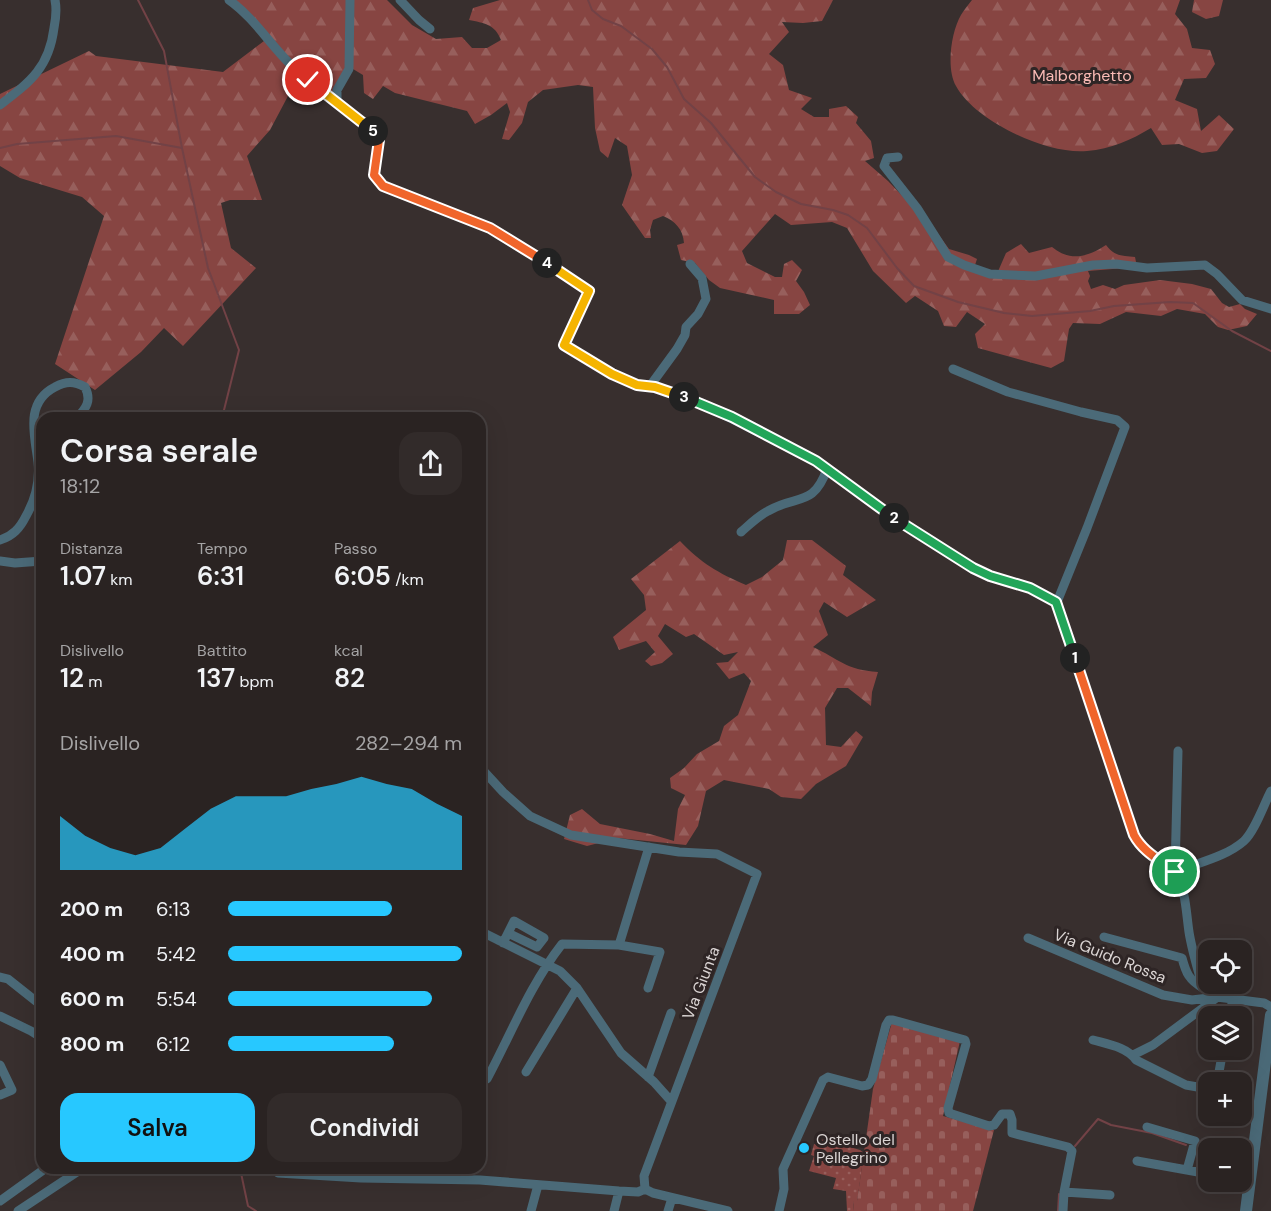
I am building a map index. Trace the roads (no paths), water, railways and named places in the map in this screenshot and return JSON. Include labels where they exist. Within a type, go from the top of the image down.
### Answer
[{"type":"street","points":[[0,105],[30,81],[44,64],[52,46],[57,10],[55,0]]},
{"type":"street","points":[[229,0],[242,9],[290,64],[376,134],[379,147],[374,175],[383,186],[490,228],[589,291],[564,345],[612,374],[637,385],[650,386],[696,401],[816,461],[880,509],[973,568],[990,576],[1030,588],[1056,602]]},
{"type":"street","points":[[337,102],[337,90],[350,69],[350,0]]},
{"type":"street","points":[[400,0],[418,20],[430,29]]},
{"type":"street","points":[[898,157],[887,158],[884,166],[917,208],[948,257],[964,265],[990,274],[1036,276],[1104,264],[1147,268],[1205,265],[1242,300],[1271,309]]},
{"type":"street","points":[[650,386],[677,349],[685,335],[686,327],[698,314],[706,300],[702,278],[690,264]]},
{"type":"street","points":[[953,369],[1008,392],[1117,420],[1125,427],[1056,602],[1134,835],[1146,852],[1175,872]]},
{"type":"street","points":[[36,452],[33,434],[35,408],[50,390],[68,382],[76,382],[85,387],[89,395],[87,407],[82,412]]},
{"type":"street","points":[[741,532],[766,512],[802,500],[818,490],[827,469]]},
{"type":"street","points":[[0,540],[11,537],[22,524],[35,497],[36,486]]},
{"type":"street","points":[[0,561],[15,563],[36,561]]},
{"type":"street","points":[[1178,751],[1175,872],[1187,909],[1189,933],[1198,968]]},
{"type":"street","points":[[486,774],[530,816],[549,826],[577,837],[649,847],[619,945]]},
{"type":"street","points":[[1175,872],[1222,854],[1245,841],[1271,790]]},
{"type":"street","name":"Via Giunta","points":[[645,1189],[644,1176],[757,874],[717,854],[649,847]]},
{"type":"street","points":[[503,944],[508,933]]},
{"type":"street","points":[[486,934],[560,971],[577,988],[615,1046],[671,1101]]},
{"type":"street","points":[[1104,937],[1182,958],[1186,974],[1198,985]]},
{"type":"street","name":"Via Guido Rossa","points":[[1028,938],[1163,994],[1192,1000],[1217,997]]},
{"type":"street","points":[[487,1079],[547,963],[562,944],[619,945],[660,952],[648,988]]},
{"type":"street","points":[[0,977],[8,979],[36,1001]]},
{"type":"street","points":[[526,1072],[577,988]]},
{"type":"street","points":[[1212,994],[1217,997],[1264,1003],[1271,1006]]},
{"type":"street","points":[[1133,1055],[1153,1046],[1217,997]]},
{"type":"street","points":[[1231,1006],[1233,999]]},
{"type":"street","points":[[648,1077],[671,1013]]},
{"type":"street","points":[[1252,1138],[1271,1015]]},
{"type":"street","points":[[0,1016],[36,1034]]},
{"type":"street","points":[[779,1211],[783,1189],[783,1169],[823,1080],[828,1077],[862,1086],[867,1085],[872,1079],[889,1020],[965,1040],[966,1044],[948,1113],[988,1126],[994,1125],[1002,1114],[1010,1114],[1012,1133],[1062,1146],[1072,1151],[1064,1192],[1064,1211]]},
{"type":"street","points":[[1093,1040],[1119,1048],[1133,1055],[1136,1060],[1186,1085],[1198,1087]]},
{"type":"street","points":[[0,1065],[12,1090],[0,1095]]},
{"type":"street","points":[[1147,1127],[1195,1141],[1187,1170]]},
{"type":"street","points":[[1137,1161],[1198,1172]]},
{"type":"street","points":[[0,1201],[38,1174]]},
{"type":"street","points":[[18,1211],[74,1174]]},
{"type":"street","points":[[295,1174],[361,1178],[435,1178],[619,1191],[645,1189],[653,1193],[728,1211]]},
{"type":"street","points":[[531,1211],[538,1185]]},
{"type":"street","points":[[614,1211],[619,1191]]},
{"type":"street","points":[[1064,1192],[1110,1195]]},
{"type":"street","points":[[1245,1192],[1246,1211]]},
{"type":"street","points":[[668,1211],[672,1198]]},
{"type":"waterway","points":[[138,0],[164,51],[182,148]]},
{"type":"waterway","points":[[588,0],[592,10],[603,19],[621,26],[652,49],[667,67],[684,99],[711,123],[755,177],[776,192],[801,204],[848,215],[867,228],[897,268],[914,286],[958,302],[1004,313],[1032,316],[1090,311],[1114,306],[1170,302],[1193,303],[1232,331],[1271,351]]},
{"type":"waterway","points":[[0,148],[17,144],[116,136],[182,148],[208,268],[239,350],[224,412]]},
{"type":"waterway","points":[[1075,1146],[1098,1119],[1111,1125],[1152,1133],[1186,1145]]},
{"type":"waterway","points":[[241,1174],[248,1206],[256,1211]]},
{"type":"waterway","points":[[1058,1211],[1059,1194]]},
{"type":"place","name":"Ostello del Pellegrino","points":[[804,1148]]},
{"type":"park label","name":"Malborghetto","points":[[1082,75]]}]
